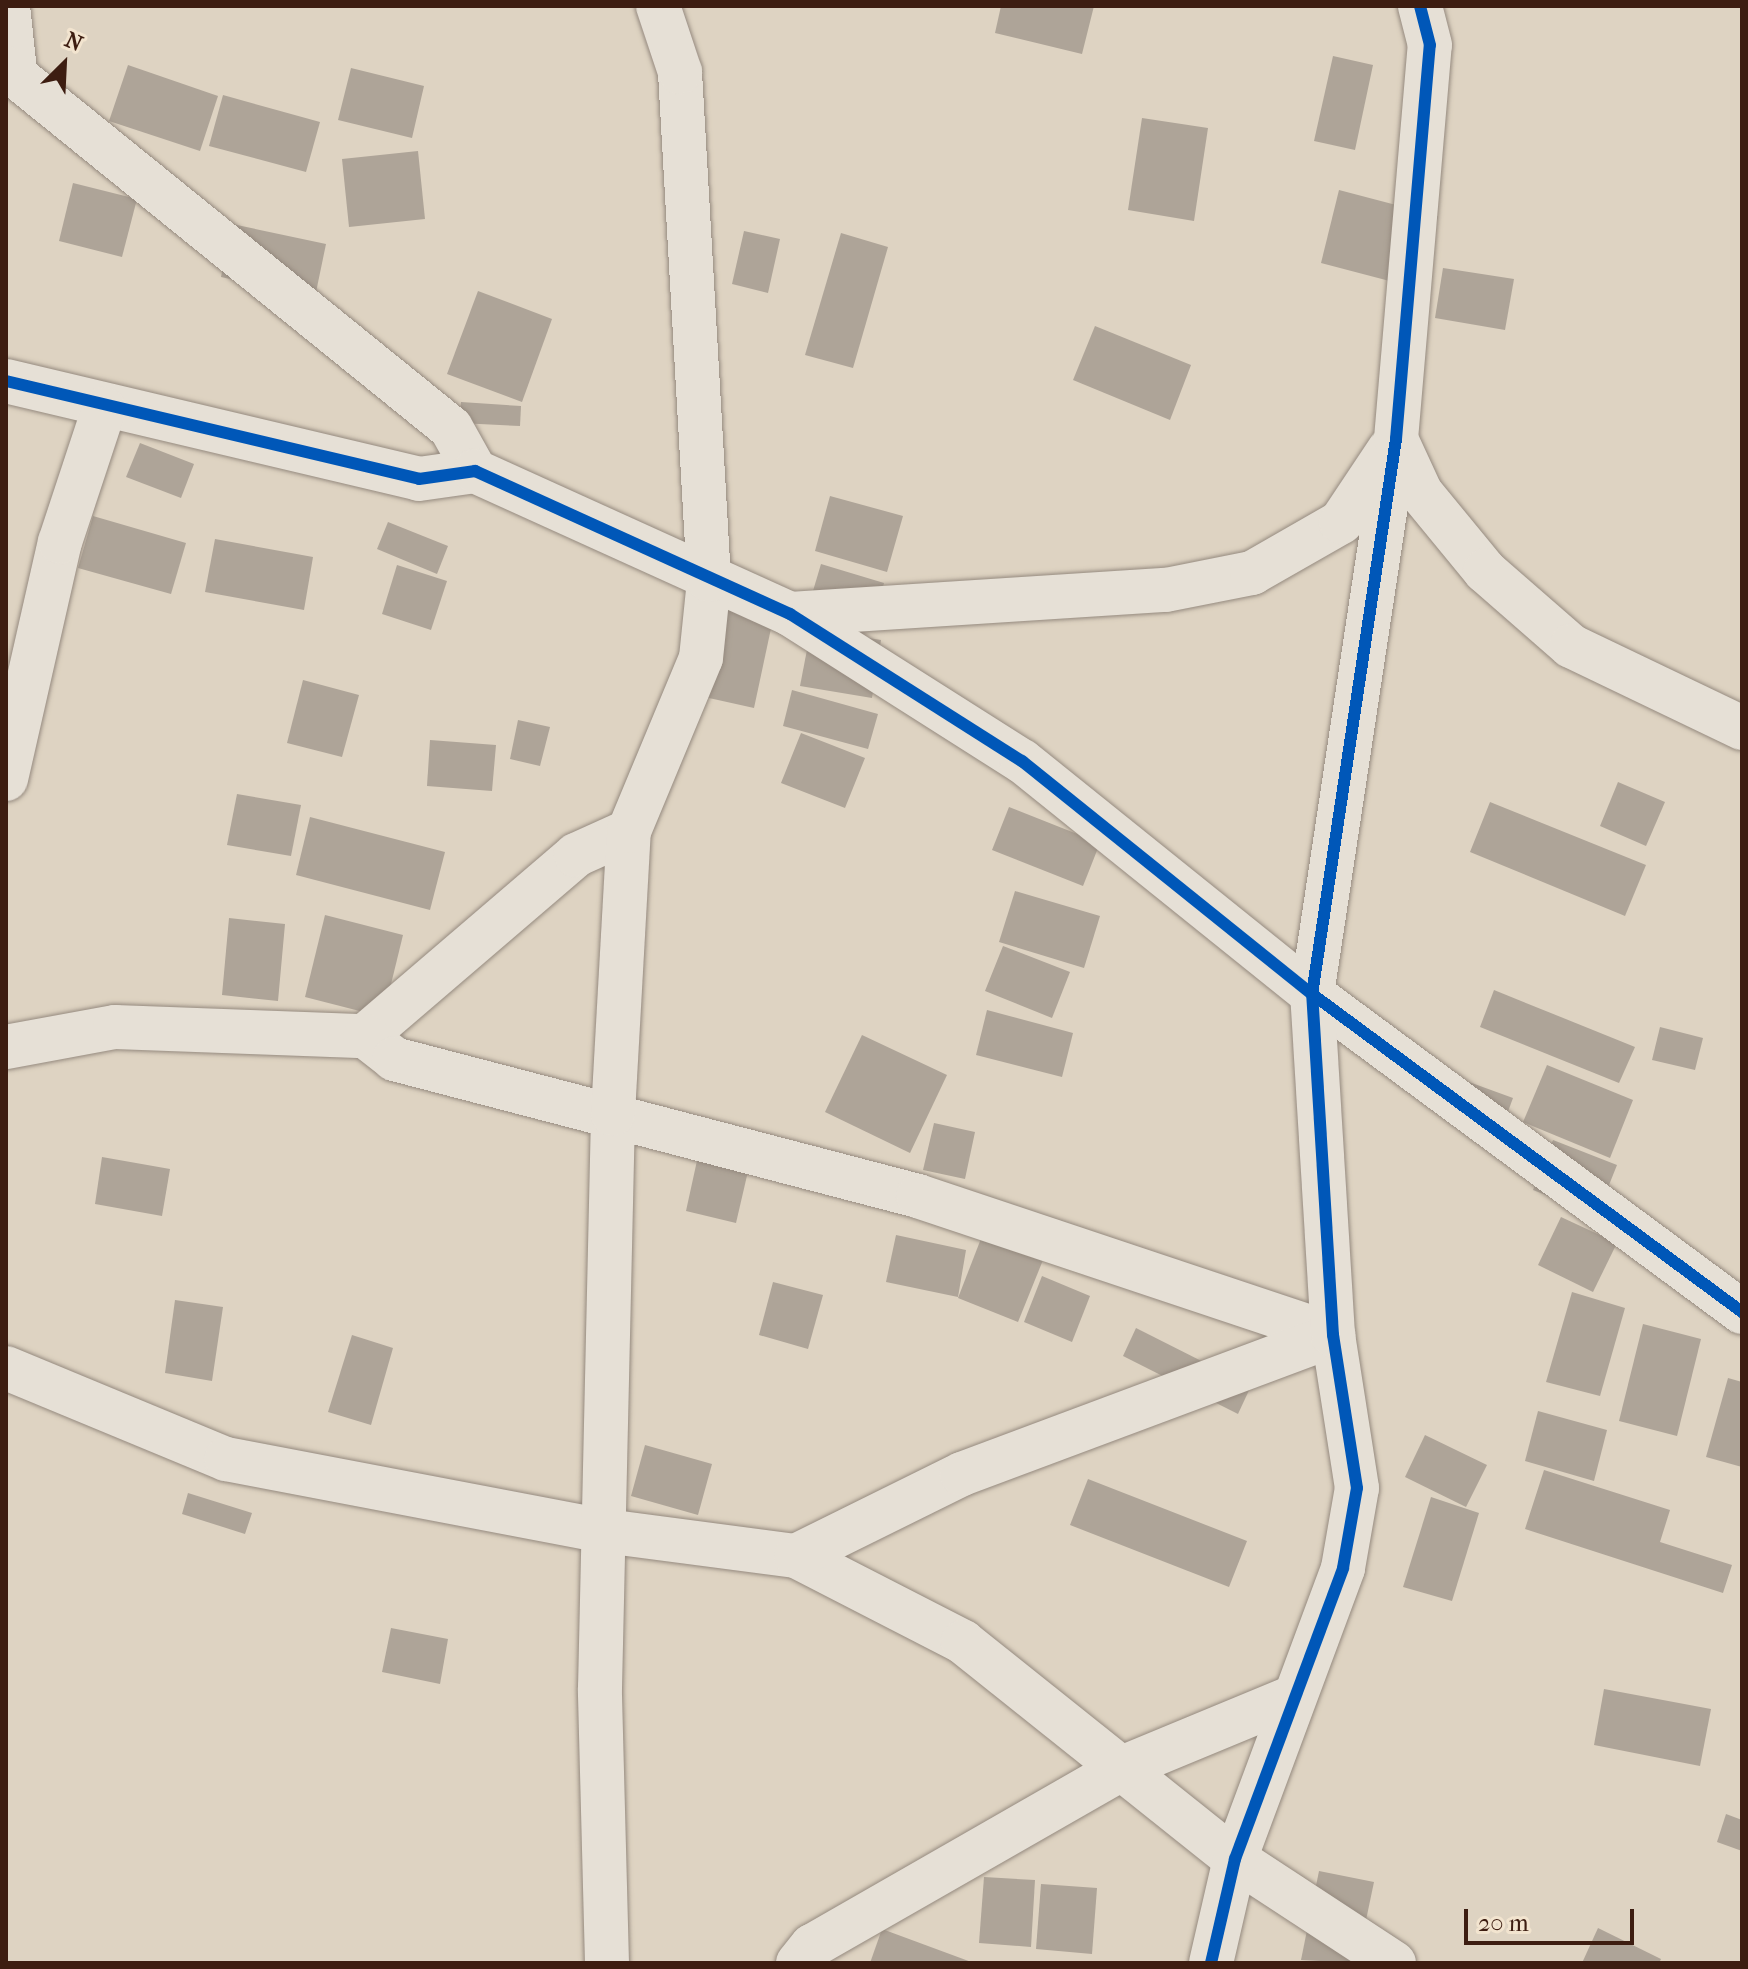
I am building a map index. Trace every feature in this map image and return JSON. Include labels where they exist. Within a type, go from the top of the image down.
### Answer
[{"type":"street","points":[[8,6],[10,70],[451,428],[475,471]]},
{"type":"street","points":[[607,1963],[605,1531],[613,1114],[629,831],[701,658],[709,580],[680,72],[658,6]]},
{"type":"street","points":[[1211,1963],[1235,1859],[1343,1568],[1357,1488],[1333,1335],[1312,994],[1396,439],[1430,45],[1420,6]]},
{"type":"street","points":[[6,381],[104,409],[190,420],[419,479],[475,471],[709,580],[790,614],[1022,761],[1312,994],[1742,1312]]},
{"type":"street","points":[[6,779],[60,542],[104,409]]},
{"type":"street","points":[[790,614],[1166,590],[1252,573],[1341,522],[1396,439]]},
{"type":"street","points":[[1396,439],[1421,493],[1485,571],[1571,646],[1742,728]]},
{"type":"street","points":[[365,1036],[576,855],[629,831]]},
{"type":"street","points":[[6,1047],[115,1027],[365,1036],[394,1059],[918,1196],[1333,1335]]},
{"type":"street","points":[[796,1556],[962,1474],[1333,1335]]},
{"type":"street","points":[[6,1368],[226,1459],[605,1531],[796,1556],[963,1642],[1124,1767],[1235,1859],[1394,1963]]},
{"type":"street","points":[[798,1963],[812,1946],[1124,1767],[1293,1697]]},
{"type":"building","points":[[1001,6],[1094,6],[1082,54],[995,33]]},
{"type":"building","points":[[1333,56],[1373,65],[1355,150],[1314,141]]},
{"type":"building","points":[[128,65],[218,96],[200,151],[109,121]]},
{"type":"building","points":[[351,68],[424,86],[412,138],[338,120]]},
{"type":"building","points":[[223,95],[320,122],[306,172],[209,146]]},
{"type":"building","points":[[1142,118],[1208,128],[1194,221],[1128,210]]},
{"type":"building","points":[[418,151],[425,219],[349,227],[342,159]]},
{"type":"building","points":[[73,183],[137,199],[122,257],[59,241]]},
{"type":"building","points":[[1339,190],[1438,216],[1420,289],[1321,263]]},
{"type":"building","points":[[232,224],[326,244],[315,297],[221,277]]},
{"type":"building","points":[[744,231],[780,239],[768,293],[732,284]]},
{"type":"building","points":[[841,233],[888,247],[853,368],[805,355]]},
{"type":"building","points":[[1443,268],[1514,279],[1505,330],[1435,318]]},
{"type":"building","points":[[478,291],[552,319],[522,402],[447,374]]},
{"type":"building","points":[[1095,326],[1191,365],[1170,420],[1073,380]]},
{"type":"building","points":[[461,402],[521,406],[520,426],[459,423]]},
{"type":"building","points":[[140,443],[194,464],[181,498],[126,477]]},
{"type":"building","points":[[830,496],[903,516],[887,572],[815,551]]},
{"type":"building","points":[[93,516],[186,543],[171,594],[78,568]]},
{"type":"building","points":[[388,522],[448,546],[437,574],[377,549]]},
{"type":"building","points":[[215,539],[313,557],[304,610],[205,592]]},
{"type":"building","points":[[821,564],[884,583],[871,630],[807,611]]},
{"type":"building","points":[[397,565],[447,581],[431,630],[382,614]]},
{"type":"building","points":[[722,593],[776,605],[754,708],[700,696]]},
{"type":"building","points":[[811,629],[881,640],[872,698],[800,686]]},
{"type":"building","points":[[303,680],[359,695],[342,757],[287,743]]},
{"type":"building","points":[[792,690],[878,714],[868,749],[783,726]]},
{"type":"building","points":[[518,720],[550,727],[540,766],[510,759]]},
{"type":"building","points":[[801,733],[865,758],[845,808],[781,783]]},
{"type":"building","points":[[430,740],[496,745],[492,791],[427,786]]},
{"type":"building","points":[[1618,782],[1665,802],[1646,846],[1600,826]]},
{"type":"building","points":[[237,794],[301,805],[291,856],[227,845]]},
{"type":"building","points":[[1490,802],[1646,865],[1625,916],[1470,852]]},
{"type":"building","points":[[1009,807],[1100,843],[1083,886],[992,850]]},
{"type":"building","points":[[310,817],[445,852],[430,910],[296,875]]},
{"type":"building","points":[[1015,891],[1100,916],[1084,968],[999,942]]},
{"type":"building","points":[[325,915],[403,935],[383,1017],[305,997]]},
{"type":"building","points":[[229,918],[285,924],[278,1001],[222,995]]},
{"type":"building","points":[[1003,946],[1070,972],[1052,1018],[985,991]]},
{"type":"building","points":[[1494,990],[1635,1047],[1619,1083],[1480,1027]]},
{"type":"building","points":[[987,1010],[1073,1033],[1062,1077],[976,1055]]},
{"type":"building","points":[[1660,1027],[1703,1038],[1695,1070],[1652,1060]]},
{"type":"building","points":[[862,1035],[947,1075],[910,1153],[825,1112]]},
{"type":"building","points":[[1547,1065],[1633,1100],[1610,1158],[1523,1122]]},
{"type":"building","points":[[1469,1082],[1513,1098],[1503,1125],[1459,1109]]},
{"type":"building","points":[[934,1123],[975,1132],[965,1179],[923,1170]]},
{"type":"building","points":[[1553,1140],[1617,1165],[1597,1215],[1533,1190]]},
{"type":"building","points":[[698,1156],[749,1167],[736,1223],[686,1211]]},
{"type":"building","points":[[102,1157],[170,1169],[162,1216],[95,1204]]},
{"type":"building","points":[[1561,1217],[1617,1243],[1593,1292],[1538,1265]]},
{"type":"building","points":[[896,1235],[966,1250],[958,1297],[886,1282]]},
{"type":"building","points":[[982,1236],[1043,1260],[1018,1322],[958,1298]]},
{"type":"building","points":[[1042,1276],[1090,1296],[1072,1342],[1024,1322]]},
{"type":"building","points":[[773,1282],[823,1295],[808,1349],[759,1335]]},
{"type":"building","points":[[1572,1292],[1625,1308],[1600,1396],[1546,1382]]},
{"type":"building","points":[[175,1300],[223,1307],[212,1381],[165,1373]]},
{"type":"building","points":[[1643,1324],[1701,1339],[1677,1436],[1619,1421]]},
{"type":"building","points":[[1136,1328],[1251,1386],[1238,1414],[1123,1356]]},
{"type":"building","points":[[352,1335],[393,1348],[371,1425],[328,1412]]},
{"type":"building","points":[[1728,1378],[1742,1382],[1742,1467],[1706,1457]]},
{"type":"building","points":[[1538,1411],[1607,1430],[1594,1481],[1525,1461]]},
{"type":"building","points":[[1425,1435],[1487,1465],[1466,1507],[1405,1477]]},
{"type":"building","points":[[645,1445],[712,1464],[698,1515],[631,1496]]},
{"type":"building","points":[[1544,1470],[1670,1510],[1660,1542],[1732,1565],[1723,1593],[1525,1529]]},
{"type":"building","points":[[1088,1479],[1247,1541],[1229,1587],[1070,1525]]},
{"type":"building","points":[[188,1493],[252,1513],[245,1534],[182,1514]]},
{"type":"building","points":[[1431,1497],[1479,1513],[1452,1601],[1403,1587]]},
{"type":"building","points":[[391,1628],[448,1639],[440,1684],[382,1672]]},
{"type":"building","points":[[1604,1689],[1711,1709],[1700,1766],[1594,1745]]},
{"type":"building","points":[[1726,1814],[1742,1820],[1742,1851],[1717,1842]]},
{"type":"building","points":[[1319,1871],[1374,1882],[1357,1963],[1301,1960]]},
{"type":"building","points":[[984,1877],[1035,1880],[1031,1947],[979,1943]]},
{"type":"building","points":[[1041,1884],[1097,1888],[1092,1954],[1036,1949]]},
{"type":"building","points":[[1598,1928],[1661,1959],[1659,1963],[1582,1963]]},
{"type":"building","points":[[882,1929],[974,1963],[870,1963]]},
{"type":"cycle path","points":[[1211,1963],[1235,1859],[1343,1568],[1357,1488],[1333,1335],[1312,994],[1396,439],[1430,45],[1420,6]]},
{"type":"cycle path","points":[[6,381],[419,479],[475,471],[790,614],[1022,761],[1312,994],[1742,1312]]}]
